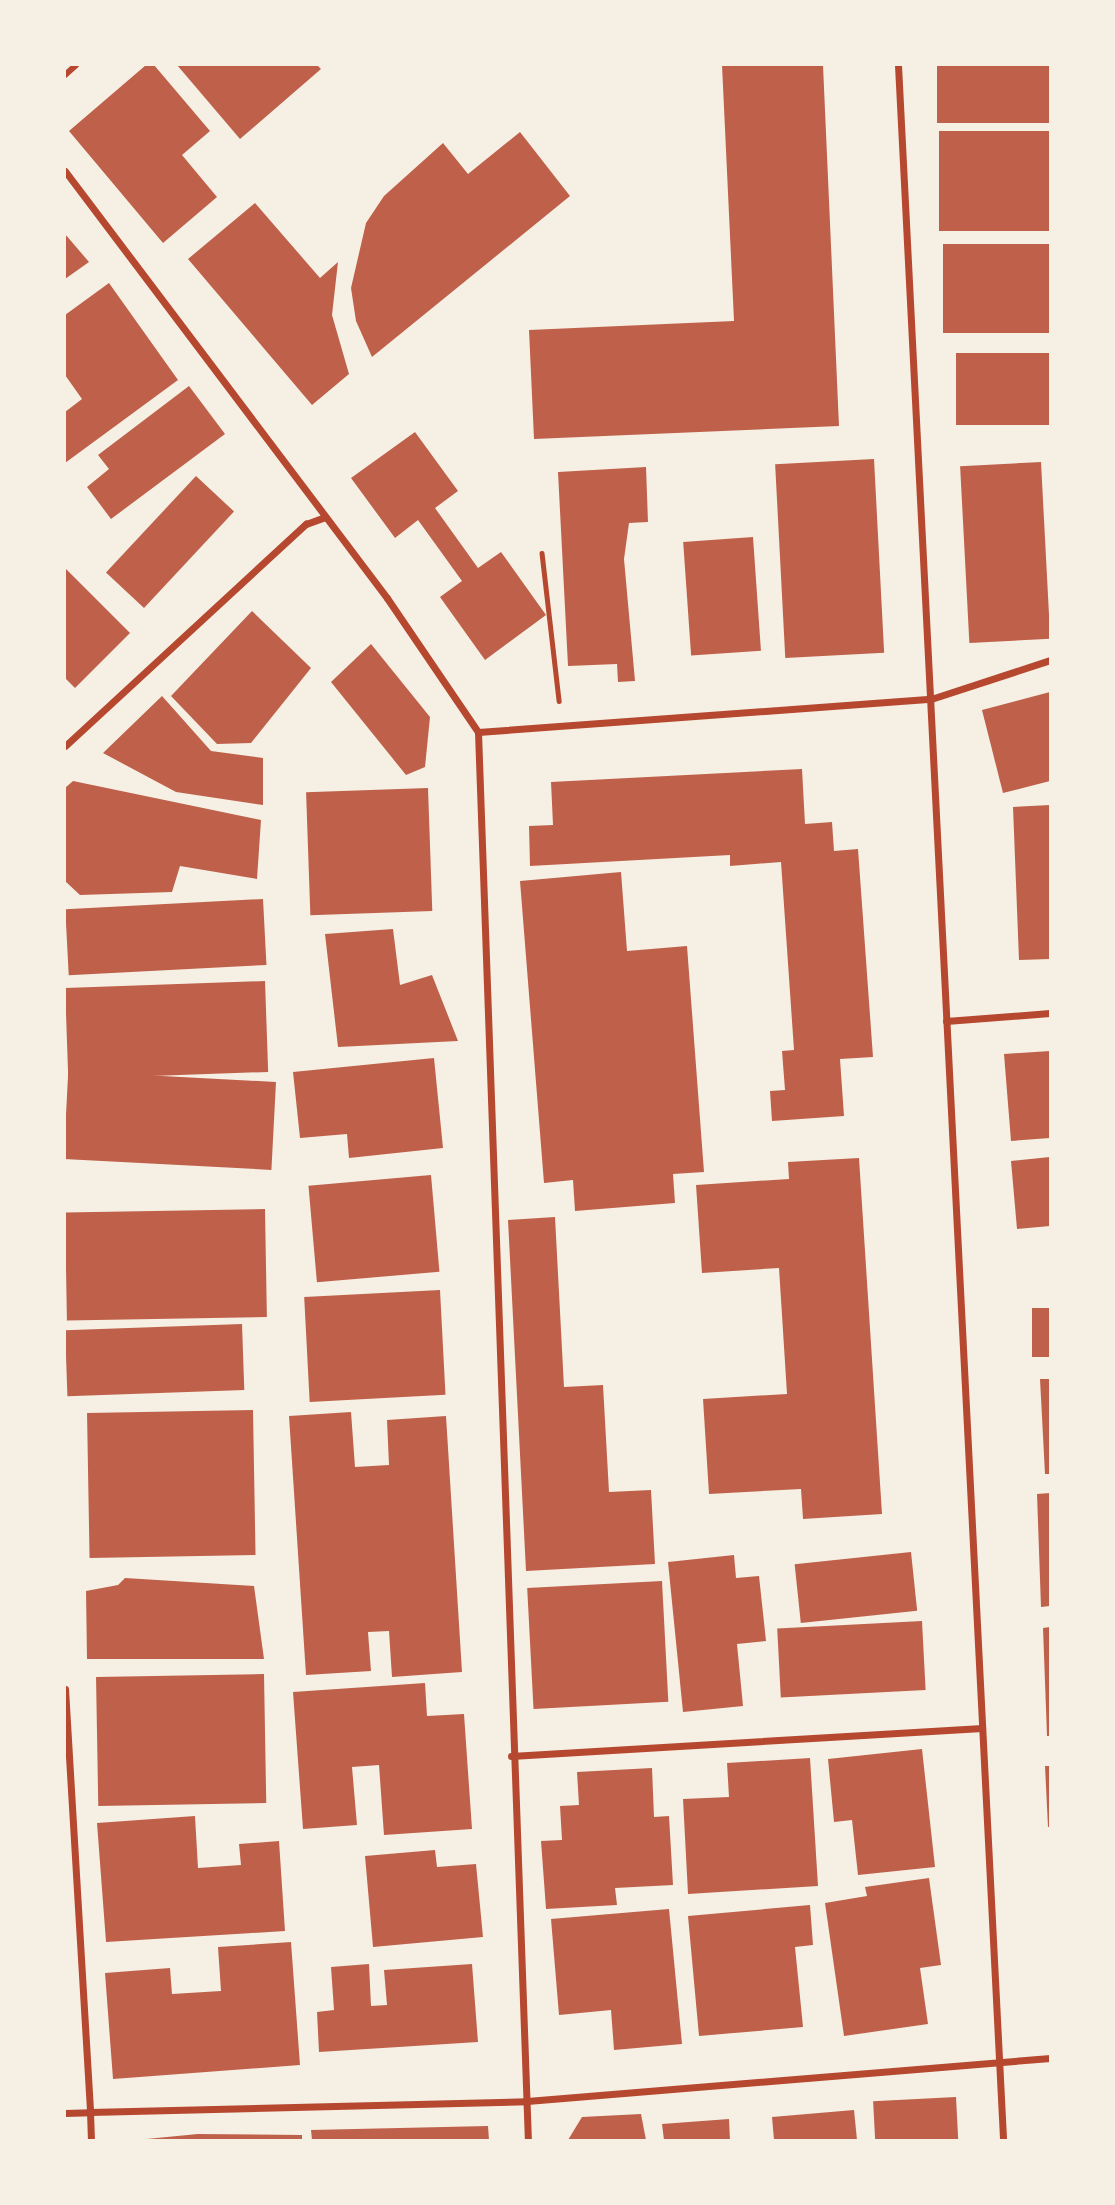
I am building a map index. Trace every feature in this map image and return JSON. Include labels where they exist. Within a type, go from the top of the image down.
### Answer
[{"type":"street","points":[[65,75],[76,65]]},
{"type":"street","points":[[898,65],[1003,2140]]},
{"type":"street","points":[[65,171],[325,517],[478,732],[511,1756],[528,2140]]},
{"type":"street","points":[[65,746],[306,524],[317,516],[325,517]]},
{"type":"street","points":[[478,732],[930,699],[1050,660]]},
{"type":"street","points":[[946,1021],[1050,1013]]},
{"type":"street","points":[[65,1689],[91,2140]]},
{"type":"street","points":[[511,1756],[982,1728]]},
{"type":"street","points":[[65,2113],[527,2101],[999,2060],[1050,2058]]},
{"type":"path","points":[[542,553],[562,726]]},
{"type":"building","points":[[146,65],[154,65],[210,131],[182,155],[217,197],[163,243],[69,131]]},
{"type":"building","points":[[177,65],[317,65],[321,69],[240,139]]},
{"type":"building","points":[[722,65],[823,65],[839,426],[534,439],[529,330],[734,321]]},
{"type":"building","points":[[937,65],[1050,65],[1050,123],[937,123]]},
{"type":"building","points":[[939,131],[1050,131],[1050,231],[939,231]]},
{"type":"building","points":[[520,132],[570,196],[372,357],[356,321],[351,288],[366,223],[384,196],[443,143],[468,174]]},
{"type":"building","points":[[255,203],[320,278],[338,262],[332,315],[349,374],[312,405],[188,259]]},
{"type":"building","points":[[65,234],[89,262],[65,279]]},
{"type":"building","points":[[943,244],[1050,244],[1050,333],[943,333]]},
{"type":"building","points":[[109,283],[178,380],[65,463],[65,412],[82,399],[65,375],[65,315]]},
{"type":"building","points":[[956,353],[1050,353],[1050,425],[956,425]]},
{"type":"building","points":[[189,386],[225,434],[111,519],[87,487],[109,469],[98,455]]},
{"type":"building","points":[[415,432],[458,491],[435,508],[478,568],[501,552],[546,615],[485,660],[440,597],[462,581],[418,520],[395,538],[351,478]]},
{"type":"building","points":[[874,459],[884,653],[785,658],[775,464]]},
{"type":"building","points":[[1041,462],[1050,639],[969,643],[960,466]]},
{"type":"building","points":[[646,467],[648,522],[629,523],[624,559],[635,681],[618,682],[617,664],[568,666],[558,472]]},
{"type":"building","points":[[196,476],[234,511],[144,608],[106,573]]},
{"type":"building","points":[[753,537],[761,651],[691,656],[683,542]]},
{"type":"building","points":[[65,568],[130,633],[75,688],[65,678]]},
{"type":"building","points":[[252,611],[311,668],[251,743],[217,744],[171,696]]},
{"type":"building","points":[[371,644],[430,717],[425,767],[406,775],[331,682]]},
{"type":"building","points":[[1050,692],[1050,781],[1003,793],[982,710]]},
{"type":"building","points":[[162,696],[211,751],[263,758],[263,805],[176,792],[103,753]]},
{"type":"building","points":[[802,769],[805,824],[832,822],[834,851],[858,849],[873,1057],[840,1059],[844,1116],[772,1121],[770,1091],[785,1090],[782,1051],[794,1050],[781,862],[730,866],[730,855],[530,866],[529,826],[553,825],[551,782]]},
{"type":"building","points":[[73,781],[261,820],[257,879],[180,866],[172,892],[80,895],[65,881],[65,788]]},
{"type":"building","points":[[428,788],[432,911],[310,915],[306,792]]},
{"type":"building","points":[[1050,805],[1050,959],[1019,960],[1013,807]]},
{"type":"building","points":[[621,872],[627,951],[687,946],[704,1172],[673,1174],[675,1203],[575,1211],[573,1180],[544,1183],[520,881]]},
{"type":"building","points":[[263,899],[266,965],[69,975],[65,909]]},
{"type":"building","points":[[393,929],[400,985],[432,975],[458,1041],[338,1047],[325,934]]},
{"type":"building","points":[[265,981],[268,1072],[68,1079],[65,988]]},
{"type":"building","points":[[1050,1051],[1050,1138],[1011,1141],[1004,1054]]},
{"type":"building","points":[[434,1058],[443,1148],[349,1158],[347,1134],[300,1138],[293,1072]]},
{"type":"building","points":[[68,1071],[276,1082],[271,1170],[65,1159]]},
{"type":"building","points":[[1050,1157],[1050,1226],[1017,1229],[1011,1161]]},
{"type":"building","points":[[859,1158],[882,1514],[803,1519],[801,1489],[709,1494],[703,1399],[787,1394],[779,1268],[702,1273],[696,1185],[789,1179],[788,1162]]},
{"type":"building","points":[[431,1175],[439,1272],[317,1282],[308,1186]]},
{"type":"building","points":[[265,1209],[267,1317],[67,1320],[65,1212]]},
{"type":"building","points":[[555,1217],[564,1387],[603,1385],[609,1492],[651,1490],[655,1564],[526,1571],[508,1220]]},
{"type":"building","points":[[440,1290],[445,1395],[310,1402],[304,1297]]},
{"type":"building","points":[[1032,1308],[1050,1308],[1050,1357],[1032,1357]]},
{"type":"building","points":[[242,1324],[244,1390],[67,1396],[65,1330]]},
{"type":"building","points":[[1040,1379],[1050,1379],[1050,1474],[1045,1474]]},
{"type":"building","points":[[253,1410],[256,1555],[90,1558],[87,1413]]},
{"type":"building","points":[[351,1412],[355,1467],[389,1465],[387,1420],[446,1416],[462,1672],[392,1677],[389,1631],[368,1632],[371,1671],[306,1675],[289,1416]]},
{"type":"building","points":[[1050,1493],[1050,1606],[1041,1607],[1037,1494]]},
{"type":"building","points":[[911,1552],[917,1611],[801,1623],[795,1564]]},
{"type":"building","points":[[734,1555],[736,1578],[759,1576],[766,1641],[737,1644],[743,1706],[683,1712],[668,1562]]},
{"type":"building","points":[[125,1578],[254,1586],[264,1659],[87,1659],[86,1591],[118,1585]]},
{"type":"building","points":[[662,1581],[668,1702],[534,1709],[527,1588]]},
{"type":"building","points":[[922,1621],[926,1690],[781,1697],[777,1629]]},
{"type":"building","points":[[1050,1627],[1050,1736],[1047,1736],[1043,1628]]},
{"type":"building","points":[[264,1674],[266,1803],[98,1806],[96,1677]]},
{"type":"building","points":[[425,1683],[427,1716],[464,1714],[472,1829],[384,1835],[379,1765],[352,1767],[357,1825],[303,1829],[293,1692]]},
{"type":"building","points":[[922,1749],[935,1867],[858,1875],[852,1820],[834,1822],[828,1759]]},
{"type":"building","points":[[810,1758],[818,1886],[688,1894],[683,1799],[729,1797],[727,1763]]},
{"type":"building","points":[[1045,1766],[1050,1766],[1050,1827],[1048,1827]]},
{"type":"building","points":[[652,1768],[654,1817],[669,1816],[673,1885],[615,1888],[617,1905],[546,1909],[541,1841],[562,1840],[560,1806],[579,1805],[577,1772]]},
{"type":"building","points":[[195,1816],[198,1868],[241,1865],[239,1844],[279,1841],[285,1931],[106,1942],[97,1823]]},
{"type":"building","points":[[435,1850],[437,1867],[476,1864],[483,1937],[373,1947],[365,1856]]},
{"type":"building","points":[[929,1878],[941,1965],[920,1968],[928,2024],[844,2036],[825,1903],[867,1896],[865,1887]]},
{"type":"building","points":[[810,1905],[813,1945],[795,1947],[803,2027],[699,2036],[688,1916]]},
{"type":"building","points":[[669,1909],[682,2044],[614,2050],[611,2010],[559,2015],[551,1919]]},
{"type":"building","points":[[291,1942],[300,2065],[113,2079],[105,1973],[170,1968],[172,1994],[221,1991],[218,1947]]},
{"type":"building","points":[[369,1964],[371,2006],[387,2005],[384,1970],[472,1964],[478,2042],[319,2052],[317,2012],[334,2010],[331,1967]]},
{"type":"building","points":[[956,2097],[958,2140],[875,2140],[873,2101]]},
{"type":"building","points":[[854,2110],[857,2140],[774,2140],[772,2117]]},
{"type":"building","points":[[641,2114],[646,2140],[568,2140],[582,2117]]},
{"type":"building","points":[[729,2119],[730,2140],[664,2140],[662,2124]]},
{"type":"building","points":[[488,2126],[489,2140],[312,2140],[311,2130]]},
{"type":"building","points":[[198,2134],[302,2135],[302,2140],[136,2140]]}]
